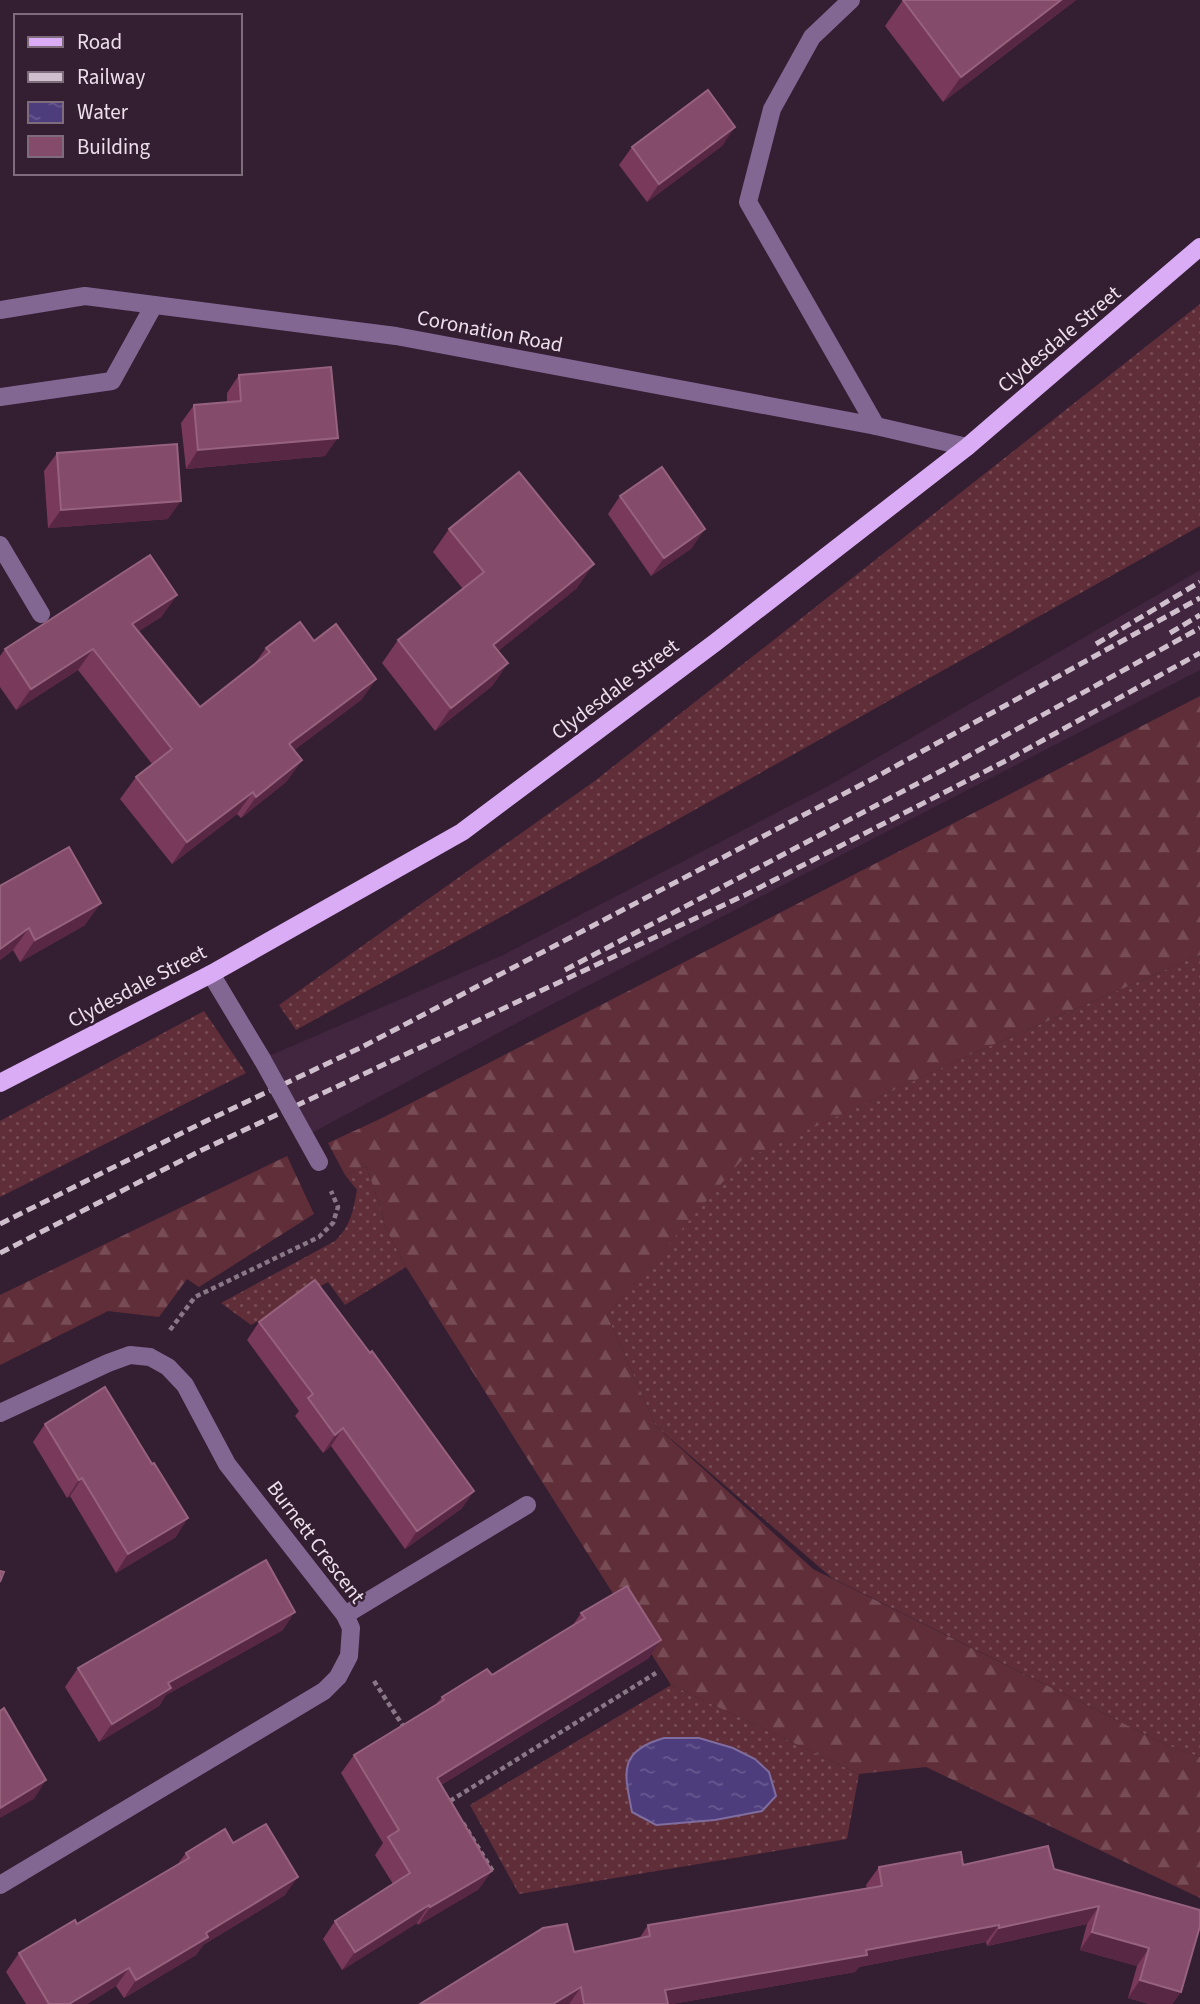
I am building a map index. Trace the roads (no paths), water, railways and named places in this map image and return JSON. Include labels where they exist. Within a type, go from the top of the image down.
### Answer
[{"type":"main road","name":"Clydesdale Street","points":[[0,1083],[211,974],[462,832],[716,642],[967,447],[1200,247]]},
{"type":"street","points":[[851,0],[812,37],[772,109],[748,202],[876,426]]},
{"type":"street","name":"Coronation Road","points":[[0,310],[85,296],[396,336],[876,426],[967,447]]},
{"type":"street","points":[[0,397],[112,381],[154,305]]},
{"type":"street","points":[[0,545],[41,614]]},
{"type":"street","points":[[211,974],[318,1161]]},
{"type":"street","name":"Burnett Crescent","points":[[0,1413],[130,1355],[150,1357],[169,1367],[185,1385],[228,1464],[345,1615],[351,1628],[349,1656],[338,1677],[324,1691],[0,1885]]},
{"type":"street","points":[[345,1615],[527,1505]]},
{"type":"water","points":[[664,1738],[699,1738],[733,1748],[755,1759],[769,1772],[776,1796],[762,1811],[715,1820],[656,1825],[632,1812],[626,1774],[638,1749]]},
{"type":"railway","points":[[1096,644],[1200,582]]},
{"type":"railway","points":[[0,1224],[360,1048],[874,778],[1200,598]]},
{"type":"railway","points":[[1170,633],[1200,615]]},
{"type":"railway","points":[[565,970],[943,770],[1200,628]]},
{"type":"railway","points":[[0,1253],[202,1150],[747,894],[1011,758],[1200,653]]}]
